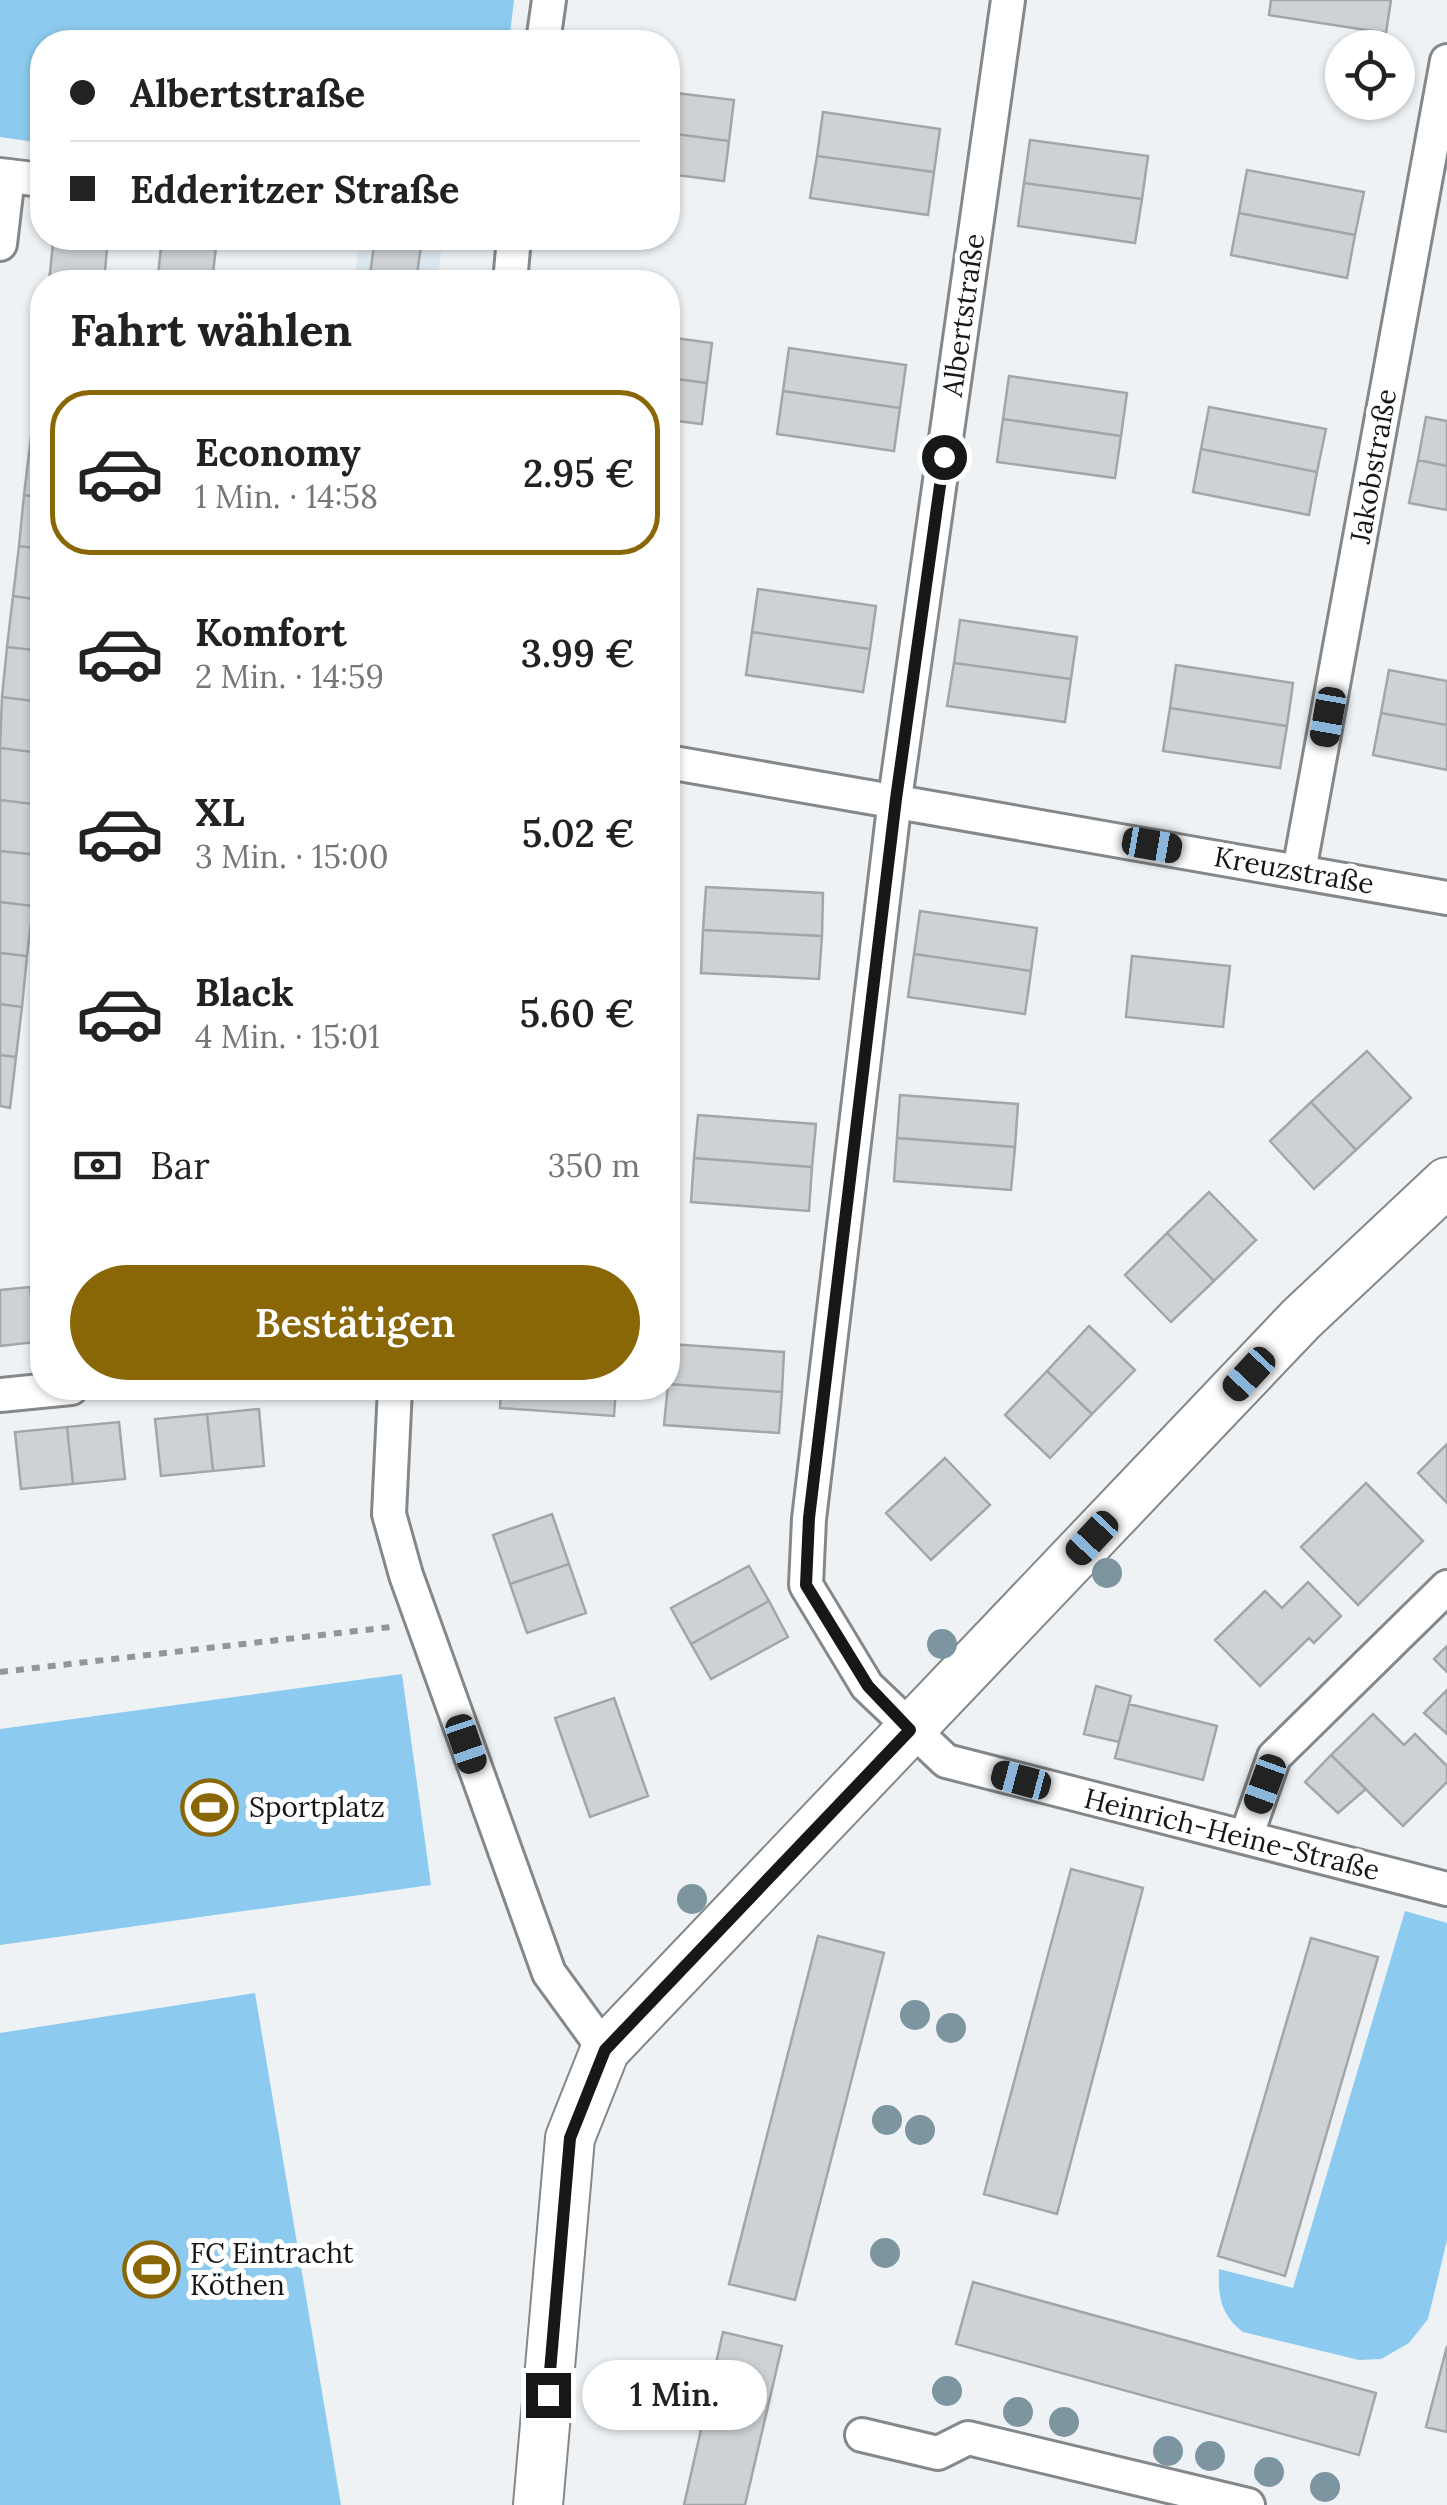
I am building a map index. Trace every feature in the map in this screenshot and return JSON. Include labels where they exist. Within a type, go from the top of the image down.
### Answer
[{"type":"street","points":[[545,30],[549,0]]},
{"type":"street","name":"Albertstraße","points":[[910,1730],[868,1686],[806,1585],[809,1518],[896,799],[1008,0]]},
{"type":"street","name":"Jakobstraße","points":[[1300,871],[1447,61]]},
{"type":"street","points":[[0,244],[4,175],[30,178]]},
{"type":"street","name":"Kreuzstraße","points":[[680,764],[1447,898]]},
{"type":"street","points":[[538,2505],[570,2138],[605,2050],[1301,1319],[1447,1182]]},
{"type":"street","points":[[0,1395],[30,1392]]},
{"type":"street","points":[[394,1400],[389,1514],[423,1622],[549,1973],[605,2050]]},
{"type":"street","points":[[1246,1837],[1274,1757],[1447,1587]]},
{"type":"street","name":"Heinrich-Heine-Straße","points":[[910,1730],[946,1760],[1447,1889]]},
{"type":"street","points":[[862,2435],[938,2453],[968,2438],[1248,2505]]},
{"type":"path","points":[[0,1672],[423,1622]]},
{"type":"shaded area","points":[[0,0],[514,0],[510,30],[30,30],[30,141],[0,137]]},
{"type":"shaded area","points":[[358,250],[441,250],[439,270],[356,270]]},
{"type":"shaded area","name":"Sportplatz","points":[[402,1674],[431,1885],[0,1945],[0,1729]]},
{"type":"shaded area","points":[[1405,1911],[1447,1923],[1447,2240],[1428,2319],[1409,2343],[1381,2359],[1359,2360],[1243,2332],[1222,2304],[1219,2269],[1293,2288]]},
{"type":"shaded area","name":"FC Eintracht Köthen","points":[[255,1993],[341,2505],[0,2505],[0,2033]]},
{"type":"building","points":[[1271,0],[1391,0],[1386,30],[1269,15]]},
{"type":"building","points":[[680,93],[734,100],[729,141],[680,135]]},
{"type":"building","points":[[823,112],[940,129],[934,172],[817,156]]},
{"type":"building","points":[[680,135],[729,141],[724,181],[680,176]]},
{"type":"building","points":[[1030,140],[1148,156],[1142,199],[1024,183]]},
{"type":"building","points":[[817,156],[934,172],[928,215],[810,198]]},
{"type":"building","points":[[1247,170],[1364,192],[1355,235],[1239,213]]},
{"type":"building","points":[[1024,183],[1142,199],[1135,243],[1018,226]]},
{"type":"building","points":[[1239,213],[1355,235],[1347,278],[1231,255]]},
{"type":"building","points":[[52,250],[107,250],[105,270],[50,270]]},
{"type":"building","points":[[161,250],[216,250],[213,270],[159,270]]},
{"type":"building","points":[[373,250],[420,250],[418,270],[371,270]]},
{"type":"building","points":[[680,339],[712,343],[707,383],[680,380]]},
{"type":"building","points":[[789,348],[906,365],[900,408],[783,391]]},
{"type":"building","points":[[1009,376],[1127,393],[1121,436],[1003,419]]},
{"type":"building","points":[[680,380],[707,383],[702,424],[680,421]]},
{"type":"building","points":[[783,391],[900,408],[894,451],[777,434]]},
{"type":"building","points":[[1209,407],[1326,429],[1317,472],[1201,449]]},
{"type":"building","points":[[1426,417],[1447,421],[1447,466],[1418,460]]},
{"type":"building","points":[[1003,419],[1121,436],[1115,478],[997,462]]},
{"type":"building","points":[[30,445],[30,496],[24,495]]},
{"type":"building","points":[[1201,449],[1317,472],[1309,515],[1193,492]]},
{"type":"building","points":[[1418,460],[1447,466],[1447,510],[1409,503]]},
{"type":"building","points":[[24,495],[30,496],[30,547],[19,546]]},
{"type":"building","points":[[19,546],[30,547],[30,598],[13,596]]},
{"type":"building","points":[[758,589],[876,606],[870,649],[752,632]]},
{"type":"building","points":[[13,596],[30,598],[30,650],[7,647]]},
{"type":"building","points":[[960,620],[1077,637],[1071,679],[954,663]]},
{"type":"building","points":[[752,632],[870,649],[863,692],[746,675]]},
{"type":"building","points":[[7,647],[30,650],[30,700],[2,697]]},
{"type":"building","points":[[954,663],[1071,679],[1065,722],[947,706]]},
{"type":"building","points":[[1176,665],[1293,683],[1287,726],[1170,708]]},
{"type":"building","points":[[1389,670],[1447,681],[1447,725],[1381,713]]},
{"type":"building","points":[[2,697],[30,700],[30,752],[0,748]]},
{"type":"building","points":[[1170,708],[1287,726],[1280,768],[1163,751]]},
{"type":"building","points":[[1381,713],[1447,725],[1447,770],[1373,755]]},
{"type":"building","points":[[0,748],[30,752],[30,804],[0,800]]},
{"type":"building","points":[[0,800],[30,804],[30,854],[0,851]]},
{"type":"building","points":[[0,851],[30,854],[30,906],[0,902]]},
{"type":"building","points":[[706,887],[823,893],[822,936],[703,930]]},
{"type":"building","points":[[0,902],[30,906],[27,956],[0,953]]},
{"type":"building","points":[[920,911],[1037,928],[1031,971],[914,954]]},
{"type":"building","points":[[703,930],[822,936],[819,979],[701,973]]},
{"type":"building","points":[[0,953],[27,956],[22,1007],[0,1004]]},
{"type":"building","points":[[914,954],[1031,971],[1025,1014],[908,997]]},
{"type":"building","points":[[1132,956],[1230,966],[1223,1027],[1126,1017]]},
{"type":"building","points":[[0,1004],[22,1007],[16,1057],[0,1055]]},
{"type":"building","points":[[1367,1051],[1411,1098],[1356,1150],[1311,1102]]},
{"type":"building","points":[[0,1055],[16,1057],[10,1108],[0,1106]]},
{"type":"building","points":[[900,1095],[1018,1104],[1015,1147],[897,1138]]},
{"type":"building","points":[[1311,1102],[1356,1150],[1314,1189],[1270,1141]]},
{"type":"building","points":[[698,1115],[816,1124],[812,1167],[694,1158]]},
{"type":"building","points":[[897,1138],[1015,1147],[1011,1190],[894,1181]]},
{"type":"building","points":[[694,1158],[812,1167],[809,1211],[691,1202]]},
{"type":"building","points":[[1209,1192],[1256,1240],[1214,1281],[1167,1233]]},
{"type":"building","points":[[1167,1233],[1214,1281],[1171,1322],[1125,1275]]},
{"type":"building","points":[[30,1287],[30,1343],[0,1346],[0,1290]]},
{"type":"building","points":[[1089,1326],[1135,1370],[1092,1414],[1047,1371]]},
{"type":"building","points":[[680,1345],[784,1352],[782,1392],[680,1385]]},
{"type":"building","points":[[1047,1371],[1092,1414],[1050,1458],[1005,1415]]},
{"type":"building","points":[[680,1385],[782,1392],[779,1433],[664,1425],[666,1400],[680,1400]]},
{"type":"building","points":[[500,1400],[615,1400],[614,1416],[500,1408]]},
{"type":"building","points":[[259,1409],[264,1466],[213,1471],[207,1414]]},
{"type":"building","points":[[207,1414],[213,1471],[161,1476],[155,1419]]},
{"type":"building","points":[[119,1422],[125,1479],[73,1484],[67,1427]]},
{"type":"building","points":[[67,1427],[73,1484],[21,1489],[15,1432]]},
{"type":"building","points":[[1447,1444],[1447,1503],[1418,1473]]},
{"type":"building","points":[[945,1458],[990,1505],[931,1560],[886,1513]]},
{"type":"building","points":[[1366,1483],[1423,1541],[1358,1605],[1301,1547]]},
{"type":"building","points":[[552,1514],[569,1564],[510,1584],[493,1535]]},
{"type":"building","points":[[569,1564],[586,1613],[527,1633],[510,1584]]},
{"type":"building","points":[[749,1566],[769,1601],[691,1644],[671,1608]]},
{"type":"building","points":[[1308,1582],[1341,1616],[1314,1643],[1309,1638],[1260,1686],[1215,1640],[1265,1591],[1282,1608]]},
{"type":"building","points":[[769,1601],[788,1637],[711,1679],[691,1644]]},
{"type":"building","points":[[1447,1646],[1447,1672],[1434,1659]]},
{"type":"building","points":[[1096,1686],[1131,1696],[1119,1742],[1084,1734]]},
{"type":"building","points":[[1447,1690],[1447,1734],[1424,1713]]},
{"type":"building","points":[[614,1698],[648,1796],[590,1817],[555,1718]]},
{"type":"building","points":[[1129,1704],[1217,1726],[1203,1780],[1115,1758]]},
{"type":"building","points":[[1373,1714],[1404,1745],[1415,1734],[1447,1766],[1447,1782],[1403,1826],[1331,1755]]},
{"type":"building","points":[[1331,1755],[1366,1789],[1338,1813],[1305,1782]]},
{"type":"building","points":[[1071,1869],[1143,1888],[1057,2214],[984,2194]]},
{"type":"building","points":[[818,1936],[884,1953],[795,2300],[729,2284]]},
{"type":"building","points":[[1311,1938],[1378,1957],[1285,2276],[1218,2256]]},
{"type":"building","points":[[973,2282],[1376,2393],[1359,2455],[956,2344]]},
{"type":"building","points":[[723,2332],[782,2346],[745,2505],[684,2505]]},
{"type":"building","points":[[1447,2346],[1447,2432],[1426,2427]]},
{"type":"place","name":"Sportplatz","points":[[210,1807]]},
{"type":"place","name":"FC Eintracht Köthen","points":[[151,2269]]},
{"type":"route","points":[[548,2395],[570,2138],[605,2050],[910,1730],[868,1686],[806,1585],[809,1518],[891,837],[944,457]]}]
